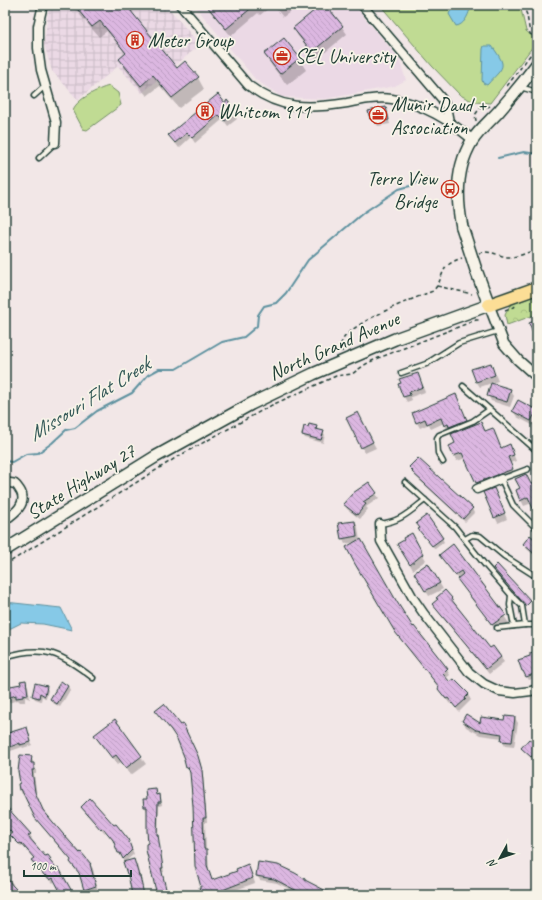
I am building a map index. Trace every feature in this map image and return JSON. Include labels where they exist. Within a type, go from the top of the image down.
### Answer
[{"type":"main road","points":[[489,305],[462,227],[458,203],[458,187],[465,157],[473,140],[537,64]]},
{"type":"main road","name":"North Grand Avenue","points":[[155,457],[251,404],[313,374],[395,339],[537,288]]},
{"type":"main road","name":"State Highway 27","points":[[5,550],[155,457]]},
{"type":"street","points":[[43,5],[38,26],[38,48],[45,86],[56,122],[55,142]]},
{"type":"street","points":[[180,5],[248,86],[272,100],[296,107],[309,107],[369,99],[392,99],[429,110],[449,122],[473,140]]},
{"type":"street","points":[[362,5],[442,99],[446,106],[449,122]]},
{"type":"street","points":[[489,305],[504,344],[537,377]]},
{"type":"street","points":[[476,489],[501,479]]},
{"type":"street","points":[[5,482],[15,484],[19,487],[23,500],[20,507],[14,514],[5,520]]},
{"type":"street","points":[[380,524],[381,541],[413,598],[470,672],[484,684],[498,691],[515,693],[537,689]]},
{"type":"lane","points":[[34,96],[45,86]]},
{"type":"lane","points":[[519,87],[537,92]]},
{"type":"lane","points":[[39,158],[55,142]]},
{"type":"lane","points":[[401,373],[426,364],[459,343],[498,330]]},
{"type":"lane","points":[[463,386],[537,451]]},
{"type":"lane","points":[[443,462],[438,453],[439,435],[473,421],[490,410]]},
{"type":"lane","points":[[528,468],[501,479],[513,505],[535,527],[537,527]]},
{"type":"lane","points":[[405,482],[455,527],[485,565],[522,606],[525,625]]},
{"type":"lane","points":[[380,524],[394,522],[425,500]]},
{"type":"lane","points":[[465,539],[472,535],[480,536],[504,556],[537,578]]},
{"type":"lane","points":[[511,595],[510,605],[514,626]]},
{"type":"lane","points":[[497,628],[532,625]]},
{"type":"lane","points":[[5,657],[27,651],[36,650],[49,652],[69,660],[93,678]]},
{"type":"path","points":[[523,5],[527,15],[530,34],[537,37]]},
{"type":"path","points":[[505,89],[537,46]]},
{"type":"path","points":[[476,121],[475,115],[480,108],[492,106],[495,102]]},
{"type":"path","points":[[343,353],[341,345],[344,337],[363,322],[377,314],[433,290],[437,286],[472,294]]},
{"type":"path","points":[[5,566],[177,457],[272,405],[336,376],[352,374],[376,359],[476,320],[480,320]]},
{"type":"shaded area","points":[[49,5],[166,5],[200,45],[142,93],[118,66],[78,100],[52,71],[44,44]]},
{"type":"shaded area","points":[[194,5],[354,5],[399,59],[406,80],[395,86],[325,99],[282,97],[256,80]]},
{"type":"green space","points":[[380,5],[520,5],[526,31],[537,41],[490,103],[474,102],[460,95],[432,66]]},
{"type":"green space","points":[[109,86],[118,93],[121,105],[87,130],[83,129],[73,110],[75,106],[88,95]]},
{"type":"green space","points":[[537,295],[537,314],[507,325],[505,315],[510,305]]},
{"type":"water","points":[[463,5],[468,6],[470,9],[469,12],[463,22],[456,26],[449,14],[452,8]]},
{"type":"water","points":[[484,46],[492,46],[502,63],[500,70],[487,85],[483,83],[482,80]]},
{"type":"water","points":[[5,602],[61,608],[72,630],[43,624],[21,623],[5,631]]},
{"type":"building","name":"Meter Group","points":[[74,5],[126,5],[177,68],[185,61],[199,77],[172,98],[153,75],[141,86],[119,59],[126,53],[100,21],[92,27]]},
{"type":"building","points":[[206,5],[255,5],[226,29]]},
{"type":"building","points":[[321,5],[326,5],[343,26],[312,52],[293,28]]},
{"type":"building","name":"SEL University","points":[[284,38],[300,58],[280,74],[264,54]]},
{"type":"building","points":[[218,94],[225,103],[227,100],[234,113],[225,121],[219,115],[192,138],[187,133],[175,143],[168,135]]},
{"type":"building","name":"Munir Daud + Association","points":[[386,107],[389,120],[375,123],[374,118],[370,119],[368,111]]},
{"type":"building","points":[[537,320],[537,341],[536,342],[529,323]]},
{"type":"building","points":[[491,363],[495,375],[476,382],[471,369]]},
{"type":"building","points":[[418,373],[423,387],[409,392],[410,395],[403,397],[398,384],[401,383],[399,379]]},
{"type":"building","points":[[491,383],[511,389],[507,402],[487,396]]},
{"type":"building","points":[[456,394],[467,420],[449,427],[448,424],[444,426],[441,418],[427,424],[425,419],[416,423],[412,413]]},
{"type":"building","points":[[518,400],[537,410],[531,421],[512,411]]},
{"type":"building","points":[[358,412],[373,442],[361,448],[346,418]]},
{"type":"building","points":[[481,422],[485,431],[493,428],[501,448],[510,444],[514,455],[508,457],[513,469],[476,483],[462,453],[453,456],[449,446],[455,443],[451,434]]},
{"type":"building","points":[[309,424],[317,426],[316,429],[324,431],[321,440],[302,435],[304,426],[308,427]]},
{"type":"building","points":[[418,458],[473,508],[463,519],[412,472],[413,471],[409,467]]},
{"type":"building","points":[[526,474],[531,484],[537,481],[537,518],[528,497],[520,501],[516,490],[520,488],[515,479]]},
{"type":"building","points":[[369,482],[377,493],[363,502],[366,504],[357,515],[343,504],[353,493]]},
{"type":"building","points":[[494,488],[505,513],[494,518],[483,492]]},
{"type":"building","points":[[427,515],[443,538],[432,546],[418,529],[420,528],[416,523]]},
{"type":"building","points":[[355,521],[357,536],[341,539],[338,523]]},
{"type":"building","points":[[412,533],[423,554],[410,565],[397,544],[404,540],[403,538]]},
{"type":"building","points":[[530,535],[537,541],[537,556],[523,544]]},
{"type":"building","points":[[361,539],[413,627],[414,626],[448,669],[443,674],[450,682],[454,679],[469,694],[465,698],[466,699],[456,708],[448,698],[446,699],[438,689],[439,687],[395,632],[355,564],[346,547]]},
{"type":"building","points":[[453,544],[506,615],[492,625],[457,579],[463,574],[461,571],[455,575],[439,555]]},
{"type":"building","points":[[428,563],[440,583],[425,591],[414,573]]},
{"type":"building","points":[[497,564],[531,601],[526,606],[493,568]]},
{"type":"building","points":[[445,590],[490,648],[493,646],[501,657],[486,669],[432,604]]},
{"type":"building","points":[[537,651],[537,673],[526,677],[518,660],[530,656],[530,653]]},
{"type":"building","points":[[26,680],[28,695],[23,694],[23,697],[16,698],[16,695],[5,699],[5,687],[21,684],[20,681]]},
{"type":"building","points":[[61,681],[68,686],[57,704],[50,699]]},
{"type":"building","points":[[35,683],[47,686],[45,696],[40,693],[39,698],[32,696]]},
{"type":"building","points":[[164,704],[181,725],[183,724],[198,756],[202,770],[206,818],[203,818],[204,849],[207,849],[207,865],[212,880],[237,871],[236,869],[248,864],[253,878],[215,893],[216,895],[202,895],[199,887],[201,887],[195,866],[193,806],[190,773],[188,767],[186,768],[185,759],[177,739],[155,711]]},
{"type":"building","points":[[466,714],[480,723],[481,717],[504,720],[505,716],[515,717],[512,742],[501,741],[502,734],[476,730],[462,721]]},
{"type":"building","points":[[115,719],[142,756],[126,768],[116,755],[112,758],[94,735]]},
{"type":"building","points":[[27,727],[31,742],[20,745],[20,743],[5,749],[5,734]]},
{"type":"building","points":[[529,739],[537,745],[537,750],[531,757],[521,748]]},
{"type":"building","points":[[20,755],[32,756],[31,763],[34,763],[34,770],[32,770],[35,792],[43,810],[91,864],[96,886],[84,890],[79,873],[70,862],[71,860],[35,818],[21,789],[19,790],[18,784],[20,783],[18,771]]},
{"type":"building","points":[[156,789],[157,795],[160,794],[161,802],[158,802],[157,835],[163,868],[161,868],[167,893],[160,895],[157,895],[146,850],[146,844],[148,843],[147,807],[144,807],[143,799],[147,799],[146,790]]},
{"type":"building","points":[[90,798],[114,825],[116,824],[128,839],[132,850],[123,859],[120,853],[118,853],[113,840],[103,828],[101,830],[81,807]]},
{"type":"building","points":[[5,805],[31,834],[28,836],[45,856],[48,855],[51,859],[49,860],[56,868],[58,867],[74,895],[62,895],[53,878],[50,880],[46,875],[45,876],[31,860],[34,858],[21,843],[19,844],[10,835],[12,833],[5,826]]},
{"type":"building","points":[[134,859],[140,876],[144,895],[132,895],[128,874],[123,862]]},
{"type":"building","points":[[258,862],[278,865],[334,895],[305,895],[274,879],[256,876]]},
{"type":"building","points":[[5,876],[13,886],[22,895],[5,895]]},
{"type":"waterway","name":"Missouri Flat Creek","points":[[498,158],[524,152],[537,154]]},
{"type":"waterway","name":"Missouri Flat Creek","points":[[5,461],[12,462],[26,454],[38,453],[66,430],[75,428],[97,411],[132,393],[148,375],[159,369],[176,369],[222,342],[244,337],[257,326],[258,315],[264,306],[276,303],[286,293],[308,260],[363,213],[399,189],[428,178]]},
{"type":"place","name":"Meter Group","points":[[135,40]]},
{"type":"place","name":"SEL University","points":[[282,56]]},
{"type":"place","name":"Whitcom 911","points":[[205,111]]},
{"type":"place","name":"Munir Daud + Association","points":[[378,115]]},
{"type":"place","name":"Terre View Bridge","points":[[450,189]]}]
